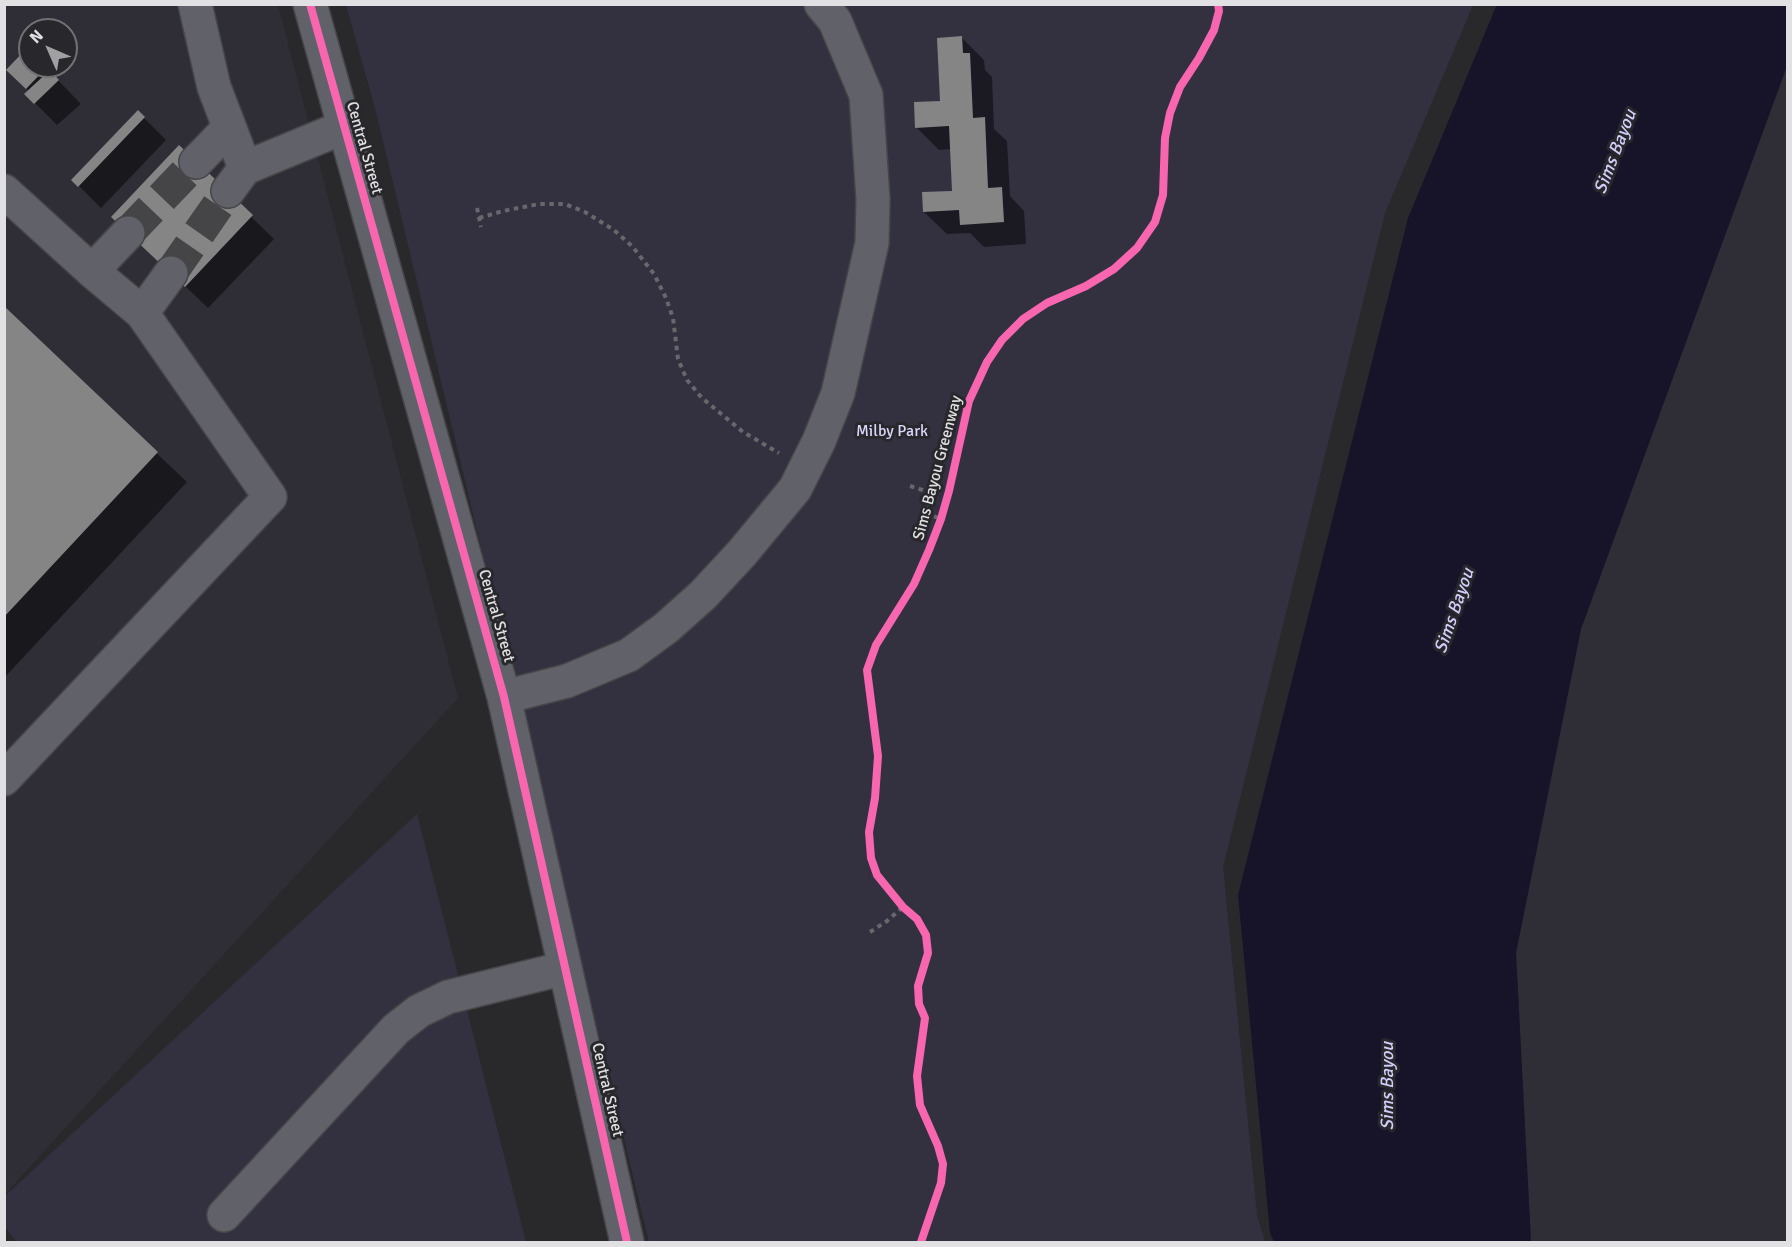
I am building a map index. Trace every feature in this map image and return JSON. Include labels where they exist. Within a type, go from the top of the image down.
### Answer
[{"type":"street","points":[[195,4],[214,87],[230,128],[236,180],[345,127]]},
{"type":"street","name":"Central Street","points":[[310,4],[504,697],[627,1242]]},
{"type":"street","points":[[504,697],[567,681],[629,655],[666,628],[703,595],[742,553],[795,489],[819,441],[838,393],[872,243],[873,199],[866,95],[835,21],[821,4]]},
{"type":"street","points":[[196,162],[230,128]]},
{"type":"street","points":[[4,191],[142,313],[270,497],[4,779]]},
{"type":"street","points":[[92,271],[128,233]]},
{"type":"street","points":[[142,313],[171,273]]},
{"type":"street","points":[[224,1215],[396,1029],[419,1011],[448,996],[565,968]]},
{"type":"path","points":[[479,218],[539,204],[565,204],[585,212],[614,230],[632,246],[658,282],[673,318],[678,359],[687,380],[702,398],[743,432],[806,468]]},
{"type":"path","points":[[477,208],[481,227]]},
{"type":"path","points":[[910,486],[932,493],[925,513],[941,519]]},
{"type":"path","points":[[870,932],[900,904],[910,913]]},
{"type":"shaded area","points":[[5,5],[278,5],[458,698],[5,1194]]},
{"type":"shaded area","points":[[1787,66],[1787,1242],[1531,1242],[1516,953],[1581,629]]},
{"type":"green space","name":"Milby Park","points":[[346,5],[1473,5],[1385,213],[1223,867],[1257,1216],[1265,1242],[649,1242],[375,108]]},
{"type":"green space","points":[[417,814],[526,1242],[17,1242],[5,1227],[5,1196]]},
{"type":"water","name":"Sims Bayou","points":[[1497,4],[1787,5],[1787,66],[1581,629],[1516,953],[1531,1242],[1274,1242],[1270,1233],[1238,895],[1408,218]]},
{"type":"building","points":[[962,36],[963,53],[970,53],[973,118],[985,117],[988,188],[1002,187],[1004,222],[960,225],[959,210],[923,212],[922,192],[952,191],[949,126],[915,128],[914,102],[940,101],[937,38]]},
{"type":"building","points":[[18,57],[18,78],[36,78],[26,89],[6,70]]},
{"type":"building","points":[[41,78],[59,80],[34,104],[24,94]]},
{"type":"building","points":[[138,110],[145,117],[78,187],[71,180]]},
{"type":"building","points":[[179,145],[253,215],[185,287],[111,217]]},
{"type":"building","points":[[4,306],[158,452],[4,617]]},
{"type":"tunnel","points":[[128,233],[196,162]]},
{"type":"tunnel","points":[[171,273],[228,191]]},
{"type":"cycle path","points":[[310,4],[504,697],[627,1242]]},
{"type":"cycle path","name":"Sims Bayou Greenway","points":[[921,1242],[941,1183],[943,1164],[938,1146],[920,1105],[917,1076],[925,1018],[919,1004],[918,986],[928,953],[926,935],[917,919],[903,907],[877,875],[871,858],[869,832],[875,798],[878,756],[867,670],[876,645],[914,584],[929,550],[949,491],[969,401],[987,362],[1002,340],[1023,319],[1047,303],[1086,286],[1114,269],[1137,248],[1155,222],[1163,195],[1165,138],[1170,113],[1180,87],[1214,30],[1219,11],[1218,4]]}]
